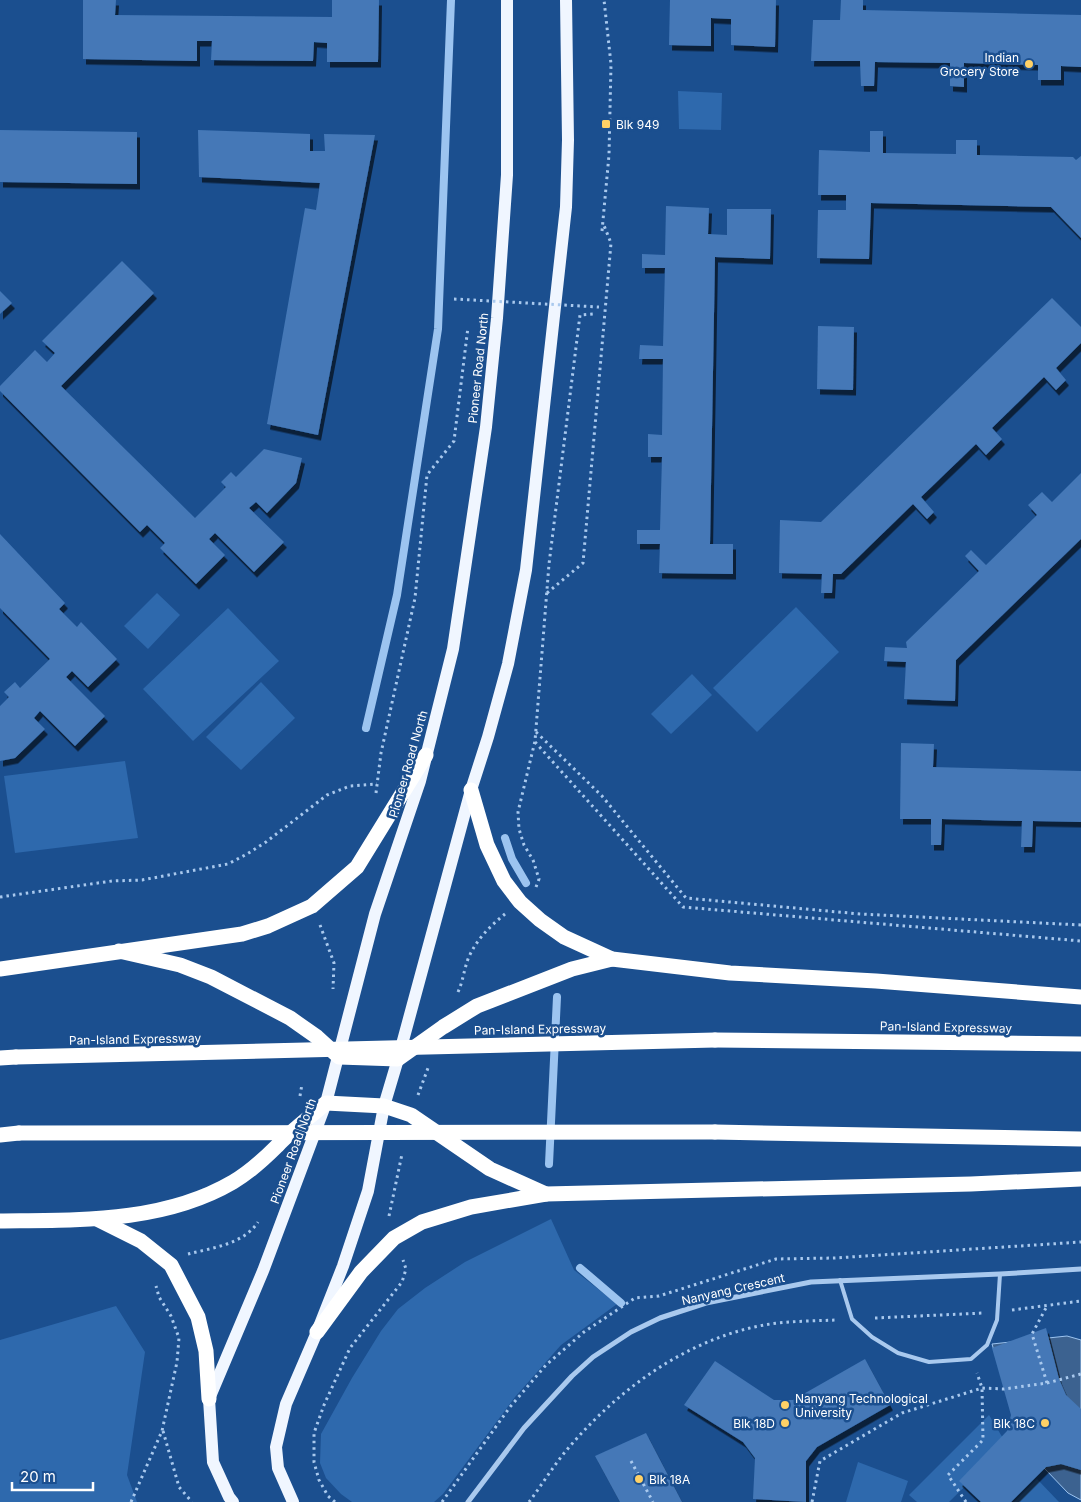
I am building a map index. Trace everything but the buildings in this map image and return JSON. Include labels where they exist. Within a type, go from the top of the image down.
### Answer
[{"type":"highway","points":[[0,969],[242,934],[268,926],[312,906],[357,867],[426,755]]},
{"type":"highway","points":[[471,790],[487,845],[504,881],[520,902],[540,920],[564,936],[612,959],[730,973],[876,981],[1081,997]]},
{"type":"highway","points":[[119,951],[180,965],[211,977],[290,1018],[317,1037],[339,1057],[398,1058],[442,1027],[477,1006],[572,970],[612,959]]},
{"type":"highway","name":"Pan-Island Expressway","points":[[0,1058],[715,1040],[1081,1044]]},
{"type":"highway","points":[[0,1221],[97,1219],[148,1212],[194,1200],[234,1182],[267,1157],[277,1145],[326,1103],[384,1106],[411,1115],[490,1169],[546,1194]]},
{"type":"highway","points":[[0,1134],[715,1132],[1081,1139]]},
{"type":"highway","points":[[317,1332],[361,1272],[394,1238],[422,1222],[471,1207],[546,1194],[971,1184],[1081,1179]]},
{"type":"highway","points":[[97,1219],[142,1241],[171,1265],[198,1317],[206,1351],[209,1399]]},
{"type":"main road","name":"Pioneer Road North","points":[[233,1502],[213,1462],[209,1399],[263,1271],[326,1103],[376,914],[420,781],[453,649],[486,427],[497,318],[507,176],[507,0]]},
{"type":"main road","points":[[293,1502],[278,1468],[276,1447],[286,1404],[343,1266],[368,1191],[384,1106],[471,790],[508,664],[526,570],[566,207],[568,140],[566,0]]},
{"type":"street","name":"Nanyang Crescent","points":[[468,1502],[524,1428],[572,1376],[593,1357],[631,1332],[660,1318],[706,1303],[811,1282],[1081,1269]]},
{"type":"lane","points":[[840,1280],[852,1318],[872,1337],[898,1353],[929,1362],[971,1359],[987,1344],[997,1320],[1000,1274]]},
{"type":"path","points":[[602,231],[609,155],[611,64],[604,0]]},
{"type":"path","points":[[547,593],[583,563],[611,243],[604,223]]},
{"type":"path","points":[[454,299],[599,307]]},
{"type":"path","points":[[593,314],[580,315],[547,593],[535,741],[683,908],[1081,942]]},
{"type":"path","points":[[372,799],[376,793],[381,753],[415,598],[427,475],[454,441],[468,327]]},
{"type":"path","points":[[536,732],[602,796],[686,898],[860,914],[1081,925]]},
{"type":"path","points":[[0,897],[112,881],[142,880],[228,864],[266,842],[327,795],[350,786],[377,784]]},
{"type":"path","points":[[312,906],[334,964],[332,992]]},
{"type":"path","points":[[299,1102],[302,1084]]},
{"type":"path","points":[[529,1502],[565,1452],[614,1400],[655,1369],[711,1340],[764,1325],[852,1318],[998,1313],[1081,1301]]},
{"type":"path","points":[[1047,1383],[1032,1334],[1048,1305]]},
{"type":"path","points":[[812,1502],[820,1461],[902,1413],[982,1388],[1004,1389],[1047,1383],[1081,1374]]},
{"type":"path","points":[[966,1502],[948,1475],[983,1440],[982,1388]]},
{"type":"path","points":[[162,1431],[179,1487],[192,1502]]},
{"type":"path","points":[[630,1462],[653,1502]]},
{"type":"shaded area","points":[[678,91],[722,93],[721,130],[679,129]]},
{"type":"shaded area","points":[[157,593],[180,615],[148,649],[124,626]]},
{"type":"shaded area","points":[[796,607],[839,652],[757,732],[713,688]]},
{"type":"shaded area","points":[[228,608],[279,661],[193,741],[143,689]]},
{"type":"shaded area","points":[[692,674],[712,695],[671,734],[651,714]]},
{"type":"shaded area","points":[[261,682],[295,718],[241,770],[206,737]]},
{"type":"shaded area","points":[[125,761],[138,838],[15,853],[4,776]]},
{"type":"shaded area","points":[[551,1219],[574,1270],[617,1304],[561,1345],[515,1397],[443,1494],[434,1502],[352,1502],[341,1494],[326,1478],[320,1463],[321,1434],[381,1331],[398,1309],[425,1288],[465,1262]]},
{"type":"shaded area","points":[[116,1306],[145,1352],[127,1475],[137,1502],[0,1502],[0,1340]]},
{"type":"shaded area","name":"Blk 18C","points":[[1067,1336],[1081,1340],[1081,1500],[1068,1493],[1022,1445],[992,1344]]},
{"type":"shaded area","points":[[989,1415],[1007,1445],[949,1502],[917,1502],[909,1495]]},
{"type":"shaded area","points":[[858,1462],[908,1481],[901,1502],[846,1502]]},
{"type":"shaded area","points":[[1037,1479],[1059,1502],[1014,1502]]},
{"type":"waterway","points":[[366,728],[397,595],[438,329],[451,0]]},
{"type":"waterway","points":[[505,838],[512,859],[526,883]]},
{"type":"waterway","points":[[549,1164],[557,997]]},
{"type":"waterway","points":[[580,1268],[621,1303]]},
{"type":"place","name":"Indian Grocery Store","points":[[1029,64]]},
{"type":"place","name":"Blk 949","points":[[606,124]]},
{"type":"place","name":"Nanyang Technological University","points":[[785,1405]]},
{"type":"place","name":"Blk 18D","points":[[785,1423]]},
{"type":"place","name":"Blk 18C","points":[[1045,1423]]},
{"type":"place","name":"Blk 18A","points":[[639,1479]]}]
